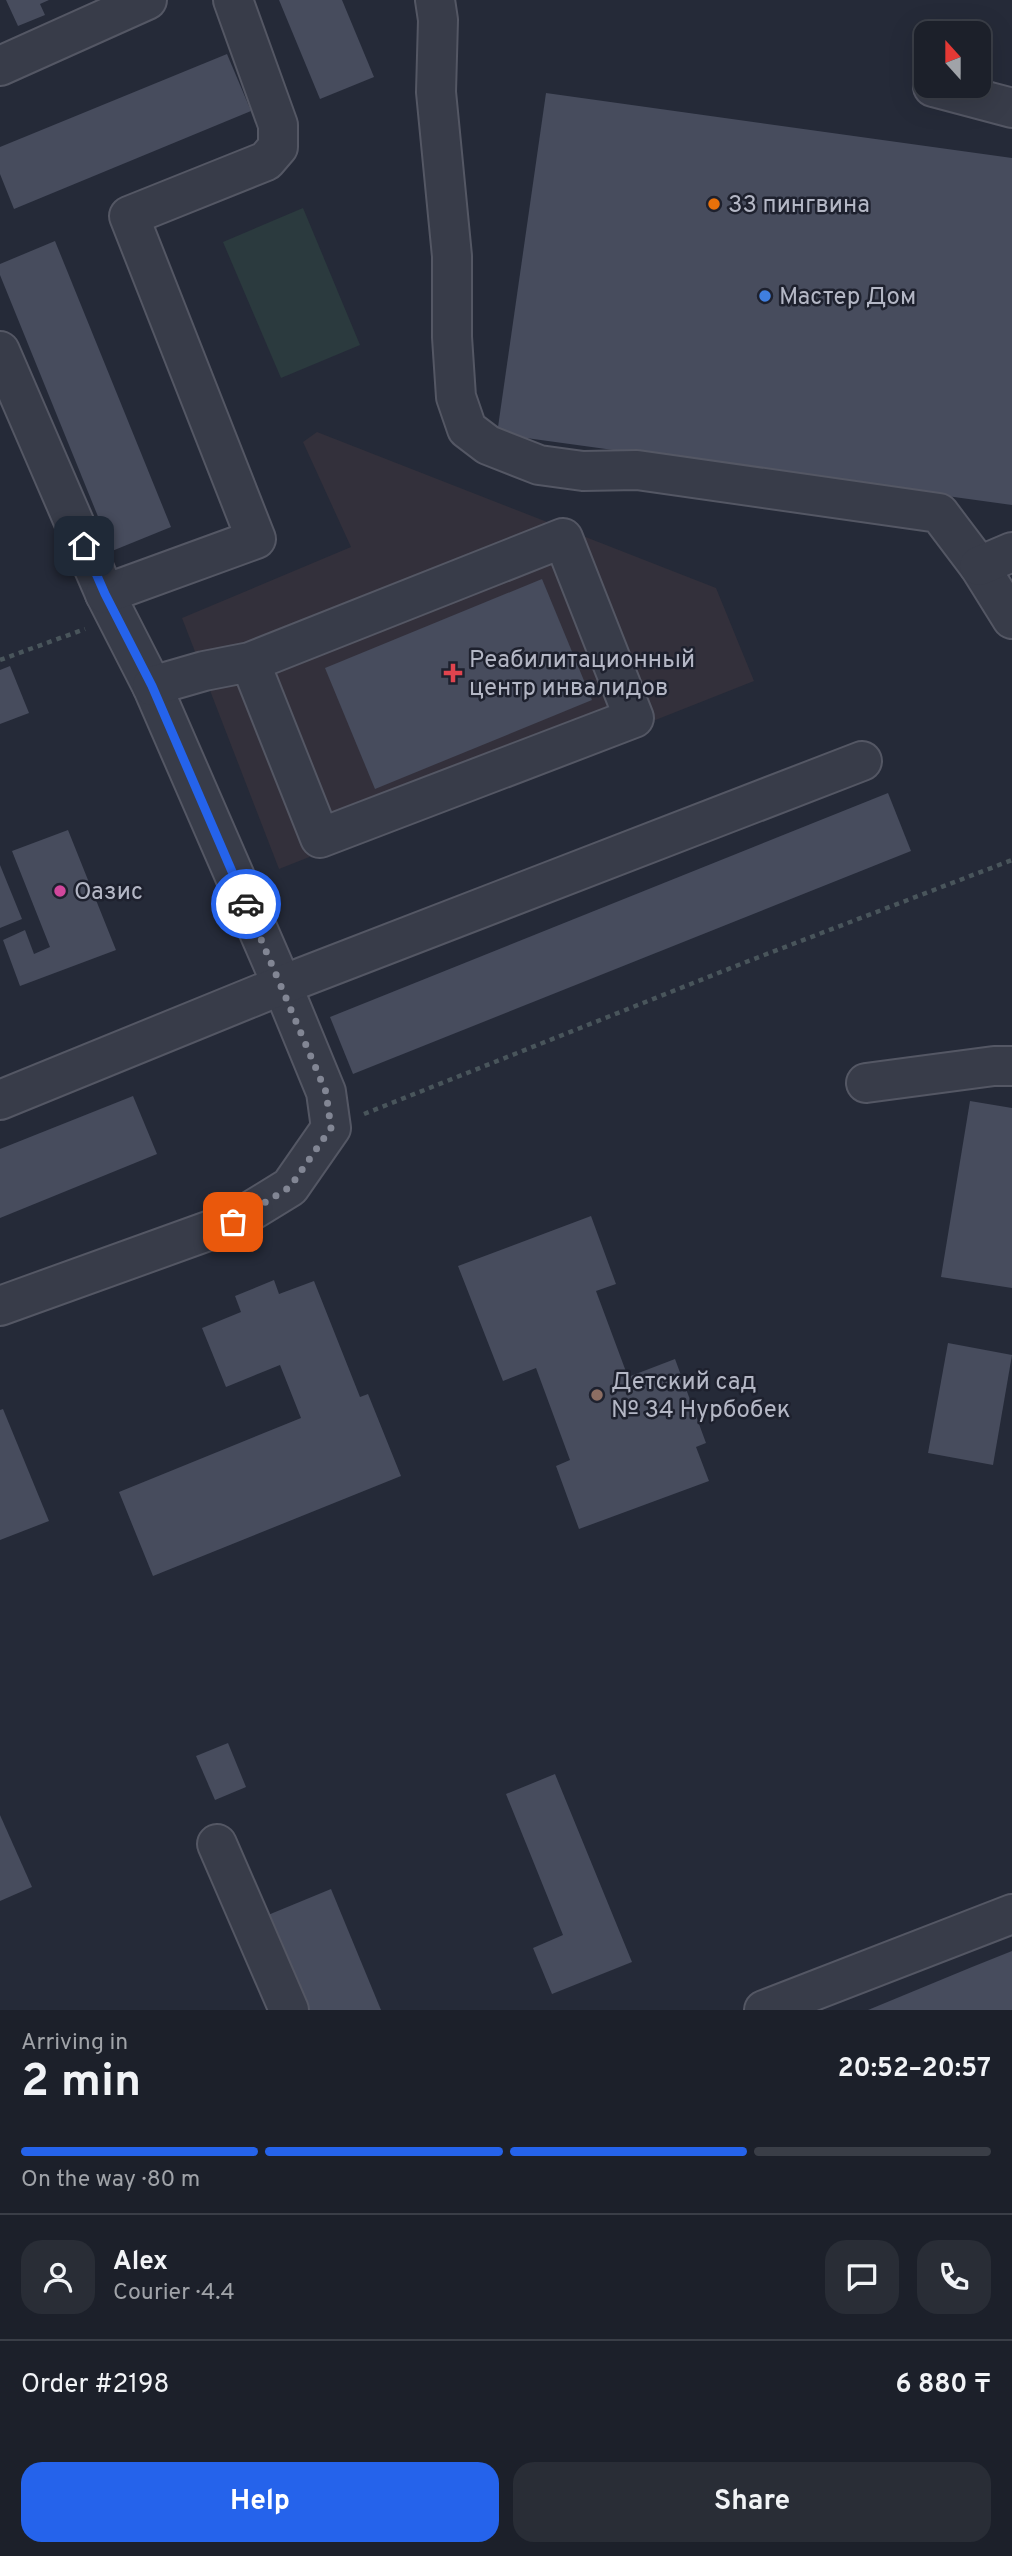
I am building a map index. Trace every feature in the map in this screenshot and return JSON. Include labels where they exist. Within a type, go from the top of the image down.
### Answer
[{"type":"street","points":[[0,66],[147,0]]},
{"type":"street","points":[[111,606],[256,539],[129,216],[266,161],[278,148],[278,125],[233,0]]},
{"type":"street","points":[[435,0],[438,20],[436,92],[452,256],[455,385],[456,397],[467,429],[488,445],[538,465],[583,471],[637,470],[939,513],[996,559],[1012,620]]},
{"type":"street","points":[[974,98],[1012,108]]},
{"type":"street","points":[[0,351],[111,606],[152,686],[282,985],[326,1092],[331,1128],[290,1187],[233,1222],[0,1306]]},
{"type":"street","points":[[152,686],[204,671],[250,662],[563,538],[634,718],[320,838],[250,662]]},
{"type":"street","points":[[0,1100],[282,985],[862,761]]},
{"type":"street","points":[[866,1083],[1012,1066]]},
{"type":"street","points":[[217,1844],[289,2010]]},
{"type":"street","points":[[764,2010],[1012,1914]]},
{"type":"path","points":[[0,660],[111,606]]},
{"type":"path","points":[[331,1128],[733,967],[1012,860]]},
{"type":"shaded area","points":[[303,208],[360,345],[281,378],[223,242]]},
{"type":"shaded area","points":[[317,432],[716,588],[754,681],[279,869],[182,618],[351,547],[303,442]]},
{"type":"building","points":[[6,0],[49,0],[40,4],[45,15],[18,26]]},
{"type":"building","points":[[279,0],[342,0],[374,77],[320,99]]},
{"type":"building","points":[[227,54],[251,111],[14,209],[0,174],[0,147]]},
{"type":"building","name":"Мастер Дом","points":[[546,93],[1012,158],[1012,505],[497,434]]},
{"type":"building","points":[[55,241],[171,527],[112,551],[0,275],[0,264]]},
{"type":"building","name":"Реабилитационный центр инвалидов","points":[[542,579],[592,700],[375,789],[325,668]]},
{"type":"building","points":[[10,666],[29,713],[0,724],[0,670]]},
{"type":"building","points":[[888,793],[911,851],[353,1074],[330,1017]]},
{"type":"building","name":"Оазис","points":[[68,830],[116,950],[20,986],[3,940],[25,930],[34,954],[50,947],[12,851]]},
{"type":"building","points":[[0,865],[22,919],[0,928]]},
{"type":"building","points":[[133,1096],[157,1154],[0,1218],[0,1149]]},
{"type":"building","points":[[970,1101],[1012,1108],[1012,1288],[941,1277]]},
{"type":"building","points":[[591,1216],[616,1284],[596,1291],[628,1377],[675,1359],[706,1443],[696,1447],[709,1481],[579,1529],[556,1466],[570,1460],[536,1368],[503,1381],[458,1266]]},
{"type":"building","points":[[274,1280],[279,1294],[314,1281],[360,1397],[368,1394],[401,1476],[153,1576],[119,1492],[301,1418],[280,1365],[226,1387],[202,1328],[241,1312],[235,1296]]},
{"type":"building","points":[[948,1343],[1012,1355],[993,1465],[928,1453]]},
{"type":"building","points":[[3,1409],[49,1521],[0,1540],[0,1410]]},
{"type":"building","points":[[228,1743],[246,1787],[215,1800],[196,1756]]},
{"type":"building","points":[[555,1774],[632,1962],[552,1994],[533,1948],[563,1935],[506,1794]]},
{"type":"building","points":[[0,1815],[32,1887],[0,1901]]},
{"type":"building","points":[[331,1889],[381,2010],[308,2010],[268,1915]]},
{"type":"building","points":[[1012,1951],[1012,2010],[868,2010],[972,1967]]},
{"type":"way so far","points":[[233,1222],[290,1187],[331,1128],[326,1092],[246,904]]},
{"type":"place","name":"33 пингвина","points":[[714,204]]},
{"type":"place","name":"Мастер Дом","points":[[765,296]]},
{"type":"place","name":"Реабилитационный центр инвалидов","points":[[453,673]]},
{"type":"place","name":"Оазис","points":[[60,891]]},
{"type":"place","name":"Детский сад № 34 Нурбобек","points":[[597,1395]]},
{"type":"route","points":[[84,546],[152,686],[246,904]]}]
